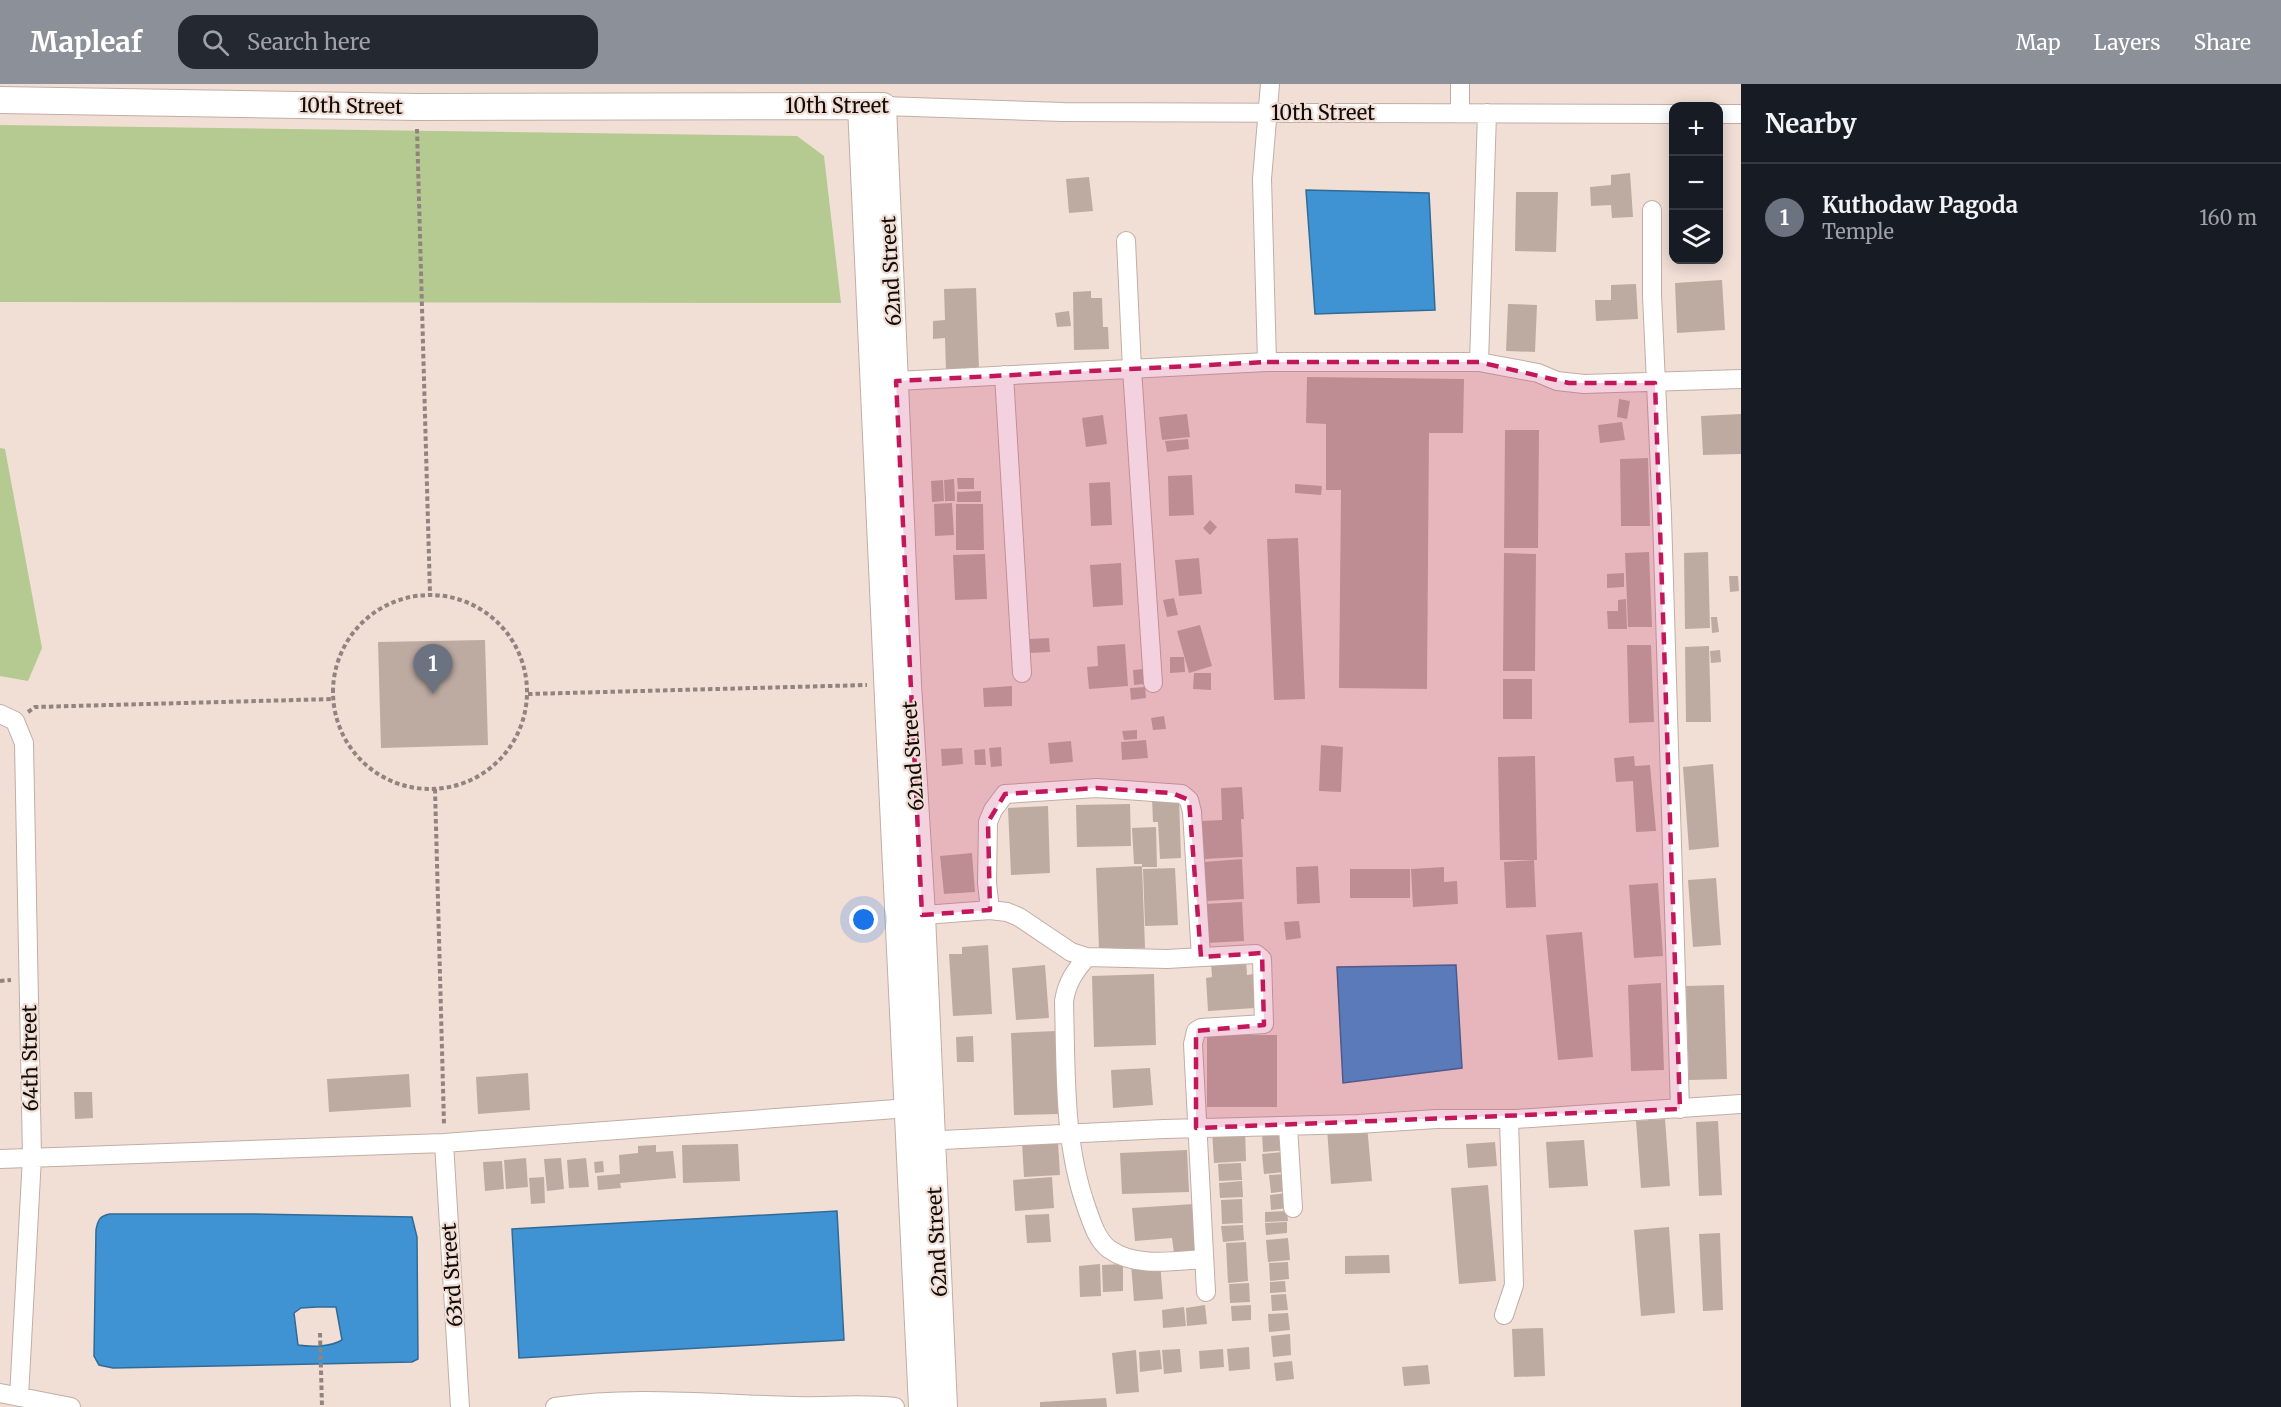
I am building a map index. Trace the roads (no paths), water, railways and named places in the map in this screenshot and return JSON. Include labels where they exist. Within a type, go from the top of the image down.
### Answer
[{"type":"main road","name":"10th Street","points":[[0,100],[417,107],[872,106]]},
{"type":"main road","name":"62nd Street","points":[[872,106],[897,684],[911,916],[921,1141],[922,1407]]},
{"type":"main road","name":"62nd Street","points":[[880,289],[896,381],[897,684]]},
{"type":"main road","name":"62nd Street","points":[[911,916],[909,1108],[921,1141],[944,1407]]},
{"type":"street","points":[[1267,362],[1262,199],[1270,84]]},
{"type":"street","points":[[1460,84],[1460,113]]},
{"type":"street","name":"10th Street","points":[[872,106],[1063,112],[1669,114]]},
{"type":"street","points":[[1479,362],[1487,113]]},
{"type":"street","points":[[1723,114],[1741,114]]},
{"type":"street","points":[[1652,210],[1652,296],[1662,516],[1680,1109]]},
{"type":"street","points":[[1126,242],[1132,369],[1154,683]]},
{"type":"street","points":[[896,381],[1267,362],[1479,362],[1538,373],[1569,383],[1741,379]]},
{"type":"street","points":[[1004,375],[1022,673]]},
{"type":"street","name":"64th Street","points":[[8,717],[24,743],[32,1157],[18,1397]]},
{"type":"street","points":[[990,910],[987,883],[988,822],[1005,794],[1097,788],[1182,794],[1189,800],[1192,812],[1201,957]]},
{"type":"street","points":[[911,916],[990,910],[1007,912],[1019,917],[1071,952],[1087,957],[1167,960],[1256,954],[1260,956],[1262,959],[1264,1021],[1262,1025],[1201,1029],[1196,1031],[1193,1044],[1206,1292]]},
{"type":"street","points":[[1087,957],[1066,987],[1064,1000],[1069,1133],[1079,1187],[1097,1234],[1109,1248],[1135,1260],[1169,1261],[1204,1258]]},
{"type":"street","points":[[921,1141],[1436,1119],[1509,1119],[1741,1104]]},
{"type":"street","points":[[0,1159],[444,1143],[909,1108]]},
{"type":"street","points":[[1504,1316],[1514,1285],[1509,1119]]},
{"type":"street","points":[[1288,1126],[1293,1208]]},
{"type":"street","name":"63rd Street","points":[[444,1143],[460,1407]]},
{"type":"street","points":[[0,1394],[71,1407]]},
{"type":"street","points":[[555,1407],[631,1400],[802,1407],[861,1405],[895,1407]]},
{"type":"water","points":[[1306,190],[1429,193],[1435,310],[1315,314]]},
{"type":"water","points":[[1456,965],[1462,1068],[1343,1083],[1337,967]]},
{"type":"water","points":[[837,1211],[844,1340],[519,1358],[512,1229]]},
{"type":"water","points":[[110,1214],[412,1217],[417,1237],[418,1359],[412,1362],[113,1368],[99,1365],[94,1356],[96,1230],[100,1219]],"holes":[[[336,1307],[342,1340],[321,1346],[298,1345],[294,1313],[301,1308]]]},
{"type":"place","name":"Kuthodaw Pagoda","points":[[433,694]]}]
